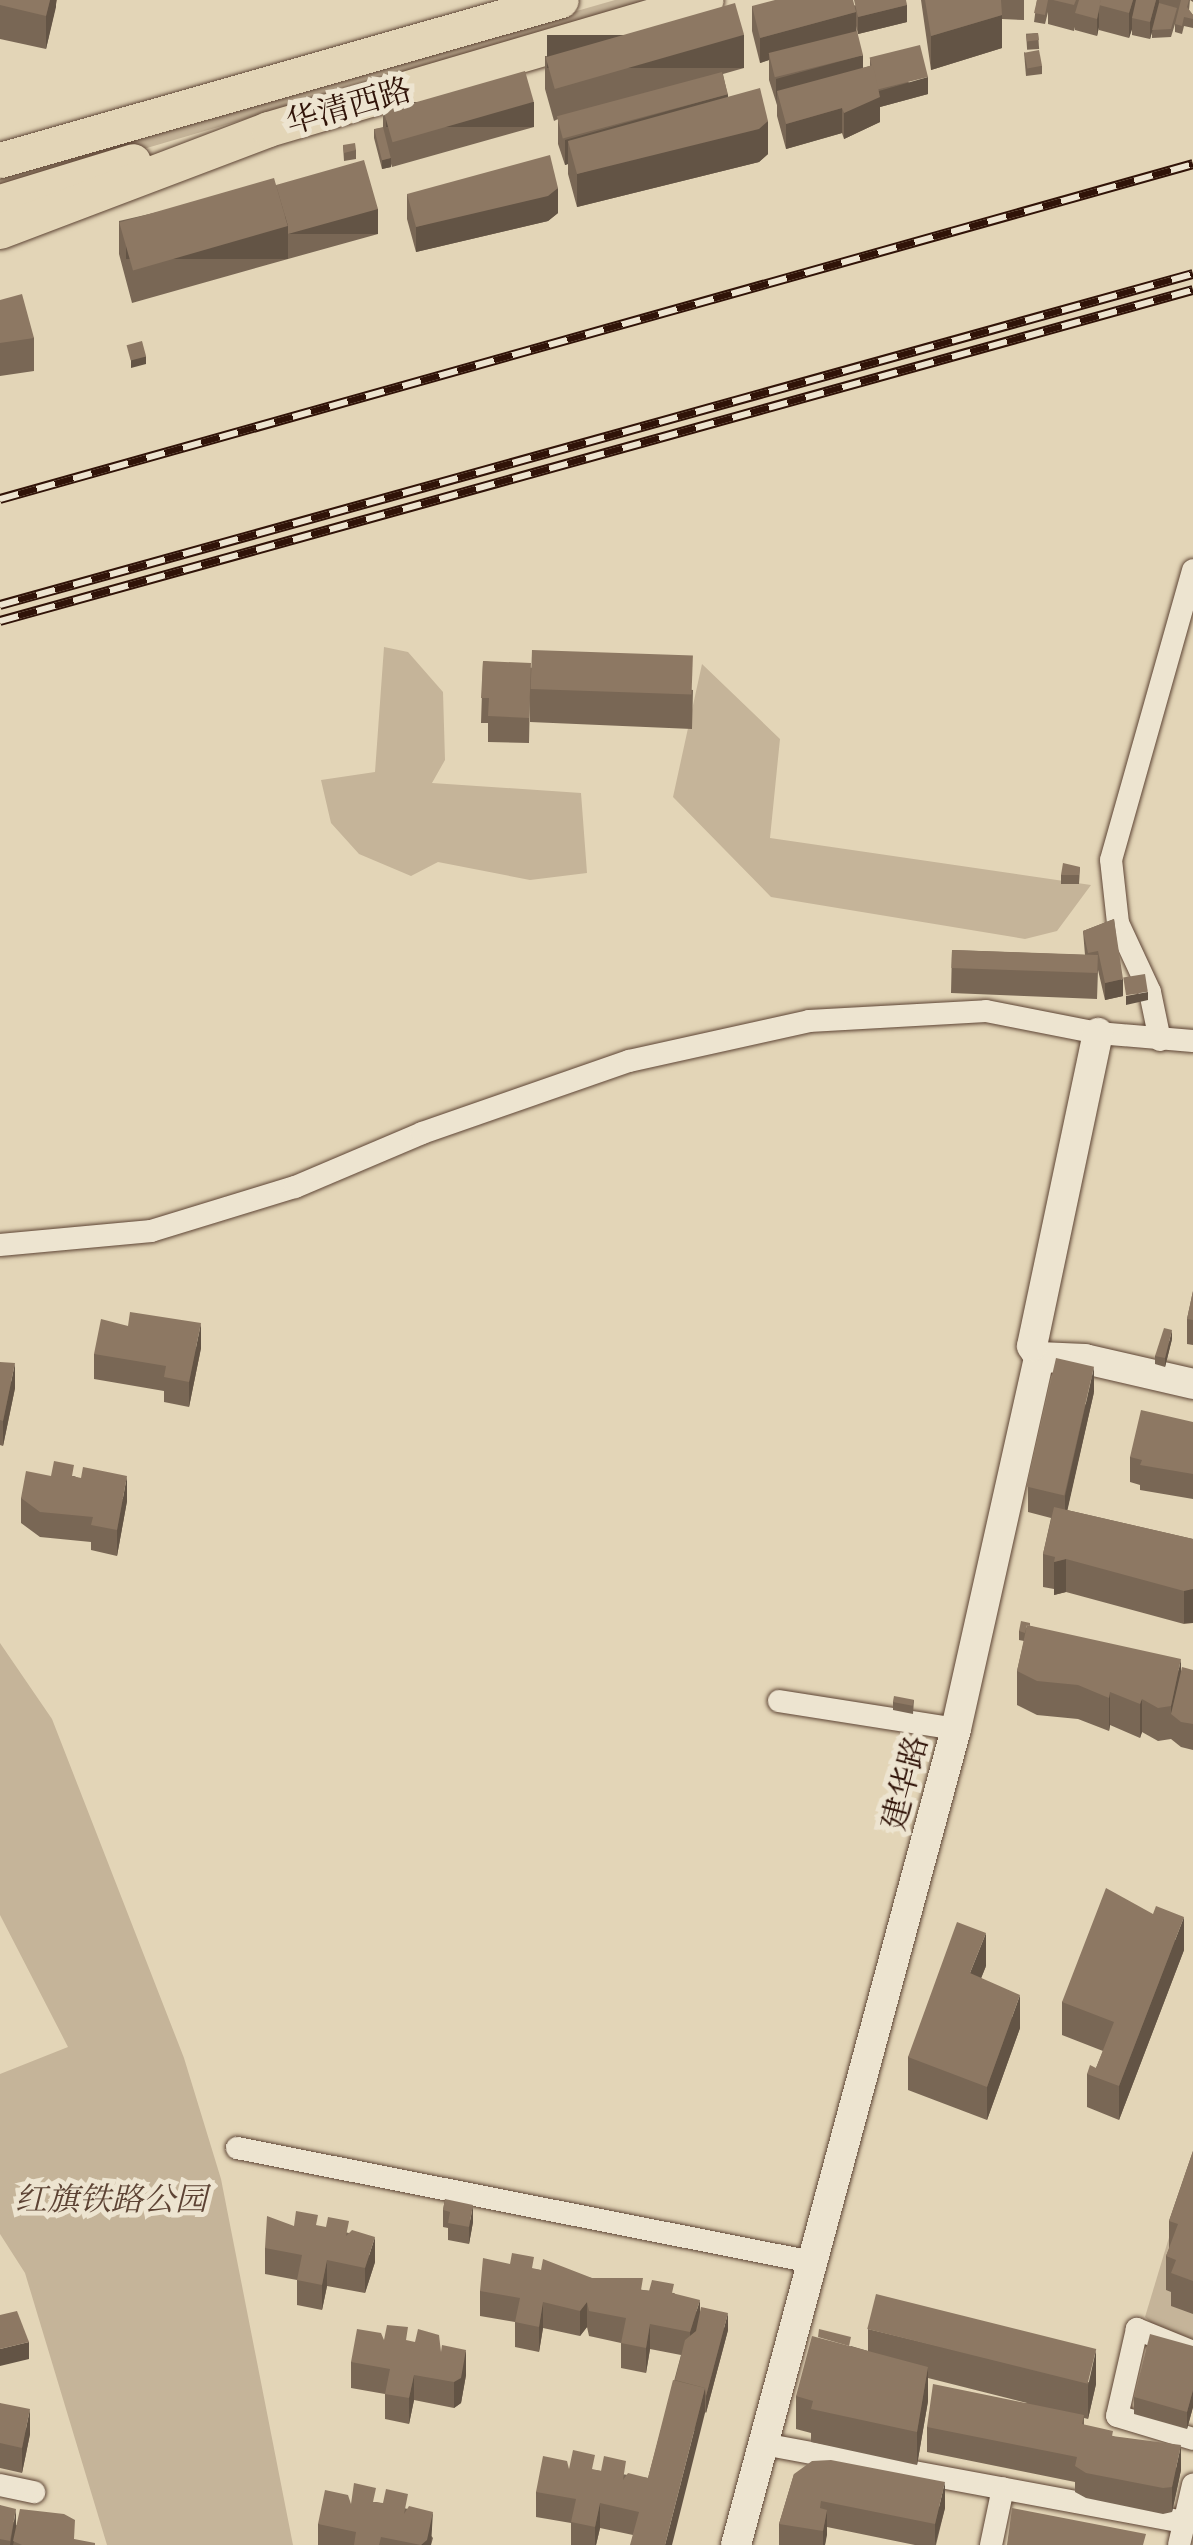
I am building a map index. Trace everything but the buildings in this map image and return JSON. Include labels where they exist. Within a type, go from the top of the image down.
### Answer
[{"type":"main road","name":"华清西路","points":[[0,160],[561,0]]},
{"type":"main road","name":"华清西路","points":[[0,231],[268,129],[705,0]]},
{"type":"main road","points":[[0,202],[166,150],[268,129]]},
{"type":"street","points":[[1160,1040],[1150,992],[1118,923],[1111,860],[1193,570]]},
{"type":"street","points":[[0,1245],[151,1231],[295,1188],[422,1132],[629,1061],[809,1021],[986,1010],[1098,1033],[1193,1042]]},
{"type":"street","name":"建华路","points":[[736,2545],[956,1728],[1040,1356],[1032,1346],[1098,1033]]},
{"type":"street","points":[[1040,1356],[1085,1359],[1193,1384]]},
{"type":"street","points":[[780,1701],[956,1728]]},
{"type":"street","points":[[236,2148],[812,2262]]},
{"type":"street","points":[[1193,2352],[1137,2329],[1117,2416],[1193,2440]]},
{"type":"street","points":[[763,2444],[1003,2488],[1181,2534],[1193,2485]]},
{"type":"street","points":[[0,2485],[34,2492]]},
{"type":"street","points":[[991,2545],[1003,2488]]},
{"type":"green space","points":[[615,0],[651,0],[0,191],[0,177]]},
{"type":"green space","points":[[384,647],[408,652],[443,692],[445,760],[432,783],[581,793],[587,873],[530,880],[438,862],[411,876],[359,854],[331,823],[321,780],[375,772]]},
{"type":"green space","points":[[702,664],[780,739],[770,838],[1091,885],[1057,931],[1025,939],[771,897],[673,797]]},
{"type":"green space","name":"红旗铁路公园","points":[[0,1643],[52,1719],[184,2058],[221,2179],[293,2545],[107,2545],[25,2273],[0,2234],[0,2074],[68,2047],[0,1915]]},
{"type":"green space","points":[[1193,2158],[1193,2348],[1166,2337],[1145,2317]]},
{"type":"railway","points":[[0,499],[1193,164]]},
{"type":"railway","points":[[0,605],[1193,274]]},
{"type":"railway","points":[[0,621],[1193,290]]}]
